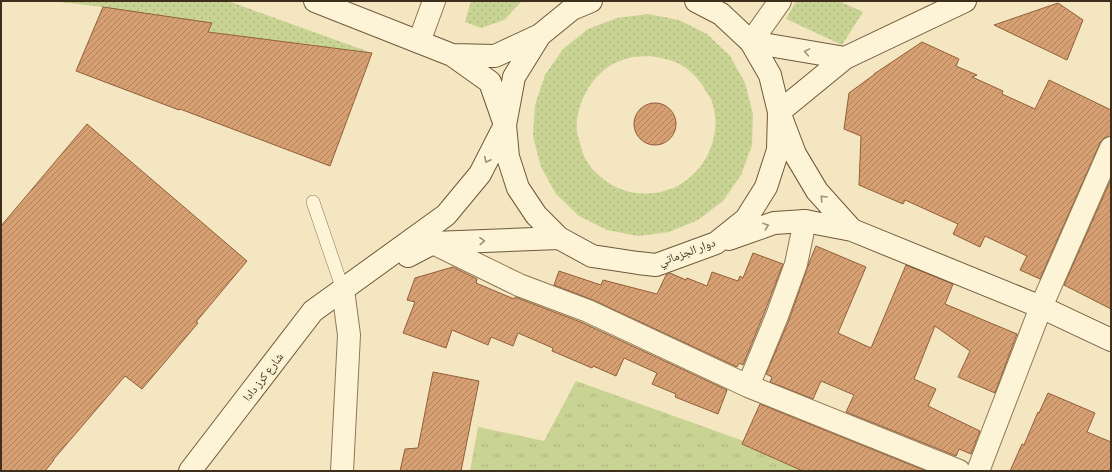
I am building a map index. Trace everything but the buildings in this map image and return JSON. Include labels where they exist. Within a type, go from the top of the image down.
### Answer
[{"type":"main road","points":[[315,1],[452,55],[490,82],[504,125],[480,174],[446,215],[343,290]]},
{"type":"main road","points":[[419,42],[434,1]]},
{"type":"main road","name":"دوار الجزماتي","points":[[591,1],[572,9],[540,35],[514,77],[504,125],[508,157],[518,188],[536,215],[559,238],[592,256],[656,265],[716,244],[746,219],[766,187],[778,150],[779,112],[770,74],[751,42],[721,14],[696,1]]},
{"type":"main road","points":[[780,1],[751,42],[845,58]]},
{"type":"main road","points":[[852,230],[817,191],[795,154],[779,112],[845,58],[955,3]]},
{"type":"main road","points":[[452,55],[495,56],[540,35]]},
{"type":"main road","points":[[978,471],[1041,307],[1111,148]]},
{"type":"main road","points":[[748,386],[777,316],[796,264],[805,221]]},
{"type":"main road","points":[[716,244],[774,223],[805,221],[852,230],[1041,307],[1111,340]]},
{"type":"main road","points":[[343,290],[433,243],[559,238]]},
{"type":"main road","points":[[433,243],[519,285],[588,312],[748,386],[959,471]]},
{"type":"main road","points":[[342,471],[349,335],[343,290]]},
{"type":"main road","name":"شارع كرز دادا","points":[[190,471],[313,311],[343,290]]},
{"type":"lane","points":[[313,202],[343,290]]},
{"type":"green space","points":[[51,1],[228,1],[372,53],[215,33],[103,7]]},
{"type":"green space","points":[[471,1],[522,1],[504,20],[481,28],[465,22]]},
{"type":"green space","points":[[796,1],[839,1],[863,12],[842,45],[786,19]]},
{"type":"green space","points":[[648,14],[679,20],[707,34],[730,56],[745,83],[753,114],[752,145],[741,175],[723,201],[698,220],[669,232],[638,236],[607,230],[579,216],[556,194],[541,167],[533,136],[535,105],[545,75],[563,49],[588,29],[617,18]],"holes":[[[649,56],[677,63],[691,72],[711,99],[715,115],[715,130],[712,146],[705,160],[696,172],[684,182],[670,189],[644,194],[625,191],[610,184],[594,171],[583,154],[577,132],[577,122],[578,113],[585,94],[590,85],[603,71],[613,64],[628,58]]]},
{"type":"green space","points":[[576,381],[828,471],[470,471],[478,427],[544,441]]}]
